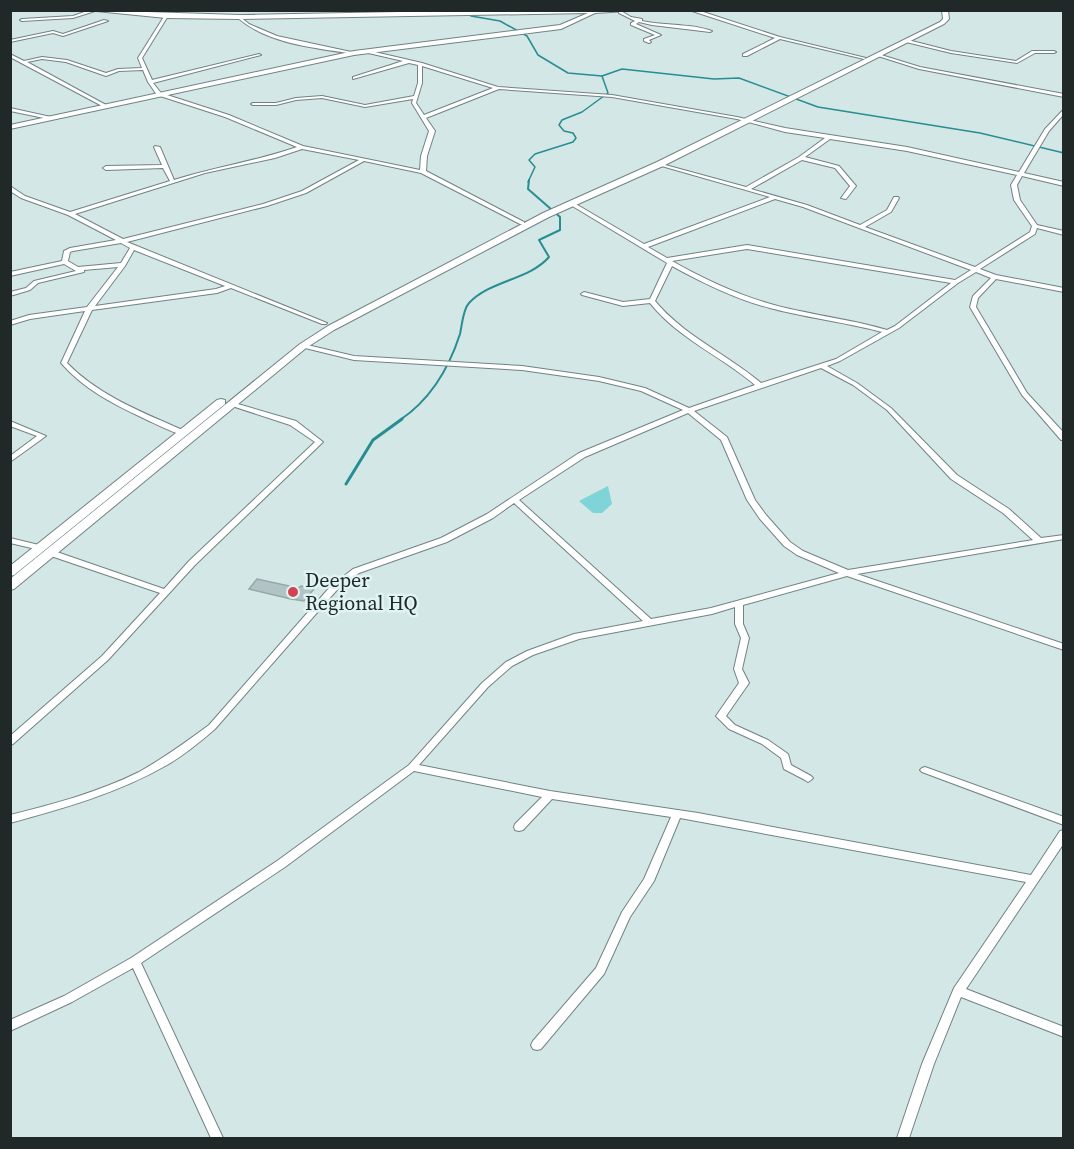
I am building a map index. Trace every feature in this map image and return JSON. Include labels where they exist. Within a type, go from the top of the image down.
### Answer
[{"type":"main road","points":[[91,11],[239,17],[320,13],[474,14],[640,10]]},
{"type":"main road","points":[[798,91],[880,55],[934,22],[938,17],[938,10]]},
{"type":"main road","points":[[561,207],[572,204],[737,118],[778,101],[864,58],[908,41],[942,23],[945,19],[945,10]]},
{"type":"main road","points":[[10,127],[354,53],[532,32],[572,24],[590,12]]},
{"type":"main road","points":[[10,586],[303,346],[522,223],[660,164],[747,120],[778,101]]},
{"type":"main road","points":[[10,572],[296,342],[324,323],[435,271],[545,214]]},
{"type":"main road","points":[[129,477],[141,480]]},
{"type":"street","points":[[691,10],[779,38],[864,58]]},
{"type":"street","points":[[22,20],[73,17],[91,11]]},
{"type":"street","points":[[620,12],[640,20],[711,32]]},
{"type":"street","points":[[165,14],[140,58],[150,82],[159,94],[227,116],[302,147],[423,172],[522,223]]},
{"type":"street","points":[[239,17],[243,22],[281,38],[354,53]]},
{"type":"street","points":[[640,20],[633,24],[658,35],[646,40],[649,42]]},
{"type":"street","points":[[10,41],[53,32],[63,35],[106,21]]},
{"type":"street","points":[[745,55],[779,38]]},
{"type":"street","points":[[908,41],[951,52],[1017,62],[1034,52],[1054,52]]},
{"type":"street","points":[[366,51],[410,61],[498,88],[612,96],[829,137],[907,149],[1064,184]]},
{"type":"street","points":[[10,55],[104,106]]},
{"type":"street","points":[[150,82],[259,55]]},
{"type":"street","points":[[880,55],[929,70],[1064,96]]},
{"type":"street","points":[[23,62],[42,58],[68,61],[106,75],[130,68],[144,69]]},
{"type":"street","points":[[355,78],[410,61]]},
{"type":"street","points":[[420,64],[420,83],[414,102],[432,131],[424,156],[423,172]]},
{"type":"street","points":[[423,117],[498,88]]},
{"type":"street","points":[[253,104],[276,104],[296,99],[322,97],[365,106],[414,97]]},
{"type":"street","points":[[10,109],[49,118]]},
{"type":"street","points":[[1064,110],[1041,140],[1020,174],[1013,192],[1035,226],[1064,233]]},
{"type":"street","points":[[747,189],[801,158],[829,137]]},
{"type":"street","points":[[157,147],[173,182]]},
{"type":"street","points":[[70,214],[173,182],[302,147]]},
{"type":"street","points":[[801,158],[841,170],[853,186],[844,198]]},
{"type":"street","points":[[65,262],[67,251],[72,249],[123,241],[265,205],[304,192],[363,160]]},
{"type":"street","points":[[660,164],[776,197],[862,226],[995,277],[1064,290]]},
{"type":"street","points":[[106,168],[165,166]]},
{"type":"street","points":[[10,188],[23,197],[70,214],[133,247],[324,323]]},
{"type":"street","points":[[645,246],[776,197]]},
{"type":"street","points":[[862,226],[889,211],[896,198]]},
{"type":"street","points":[[572,204],[645,246],[668,262],[754,302],[888,332]]},
{"type":"street","points":[[10,819],[103,794],[166,761],[212,727],[333,589],[356,571],[444,540],[516,501],[582,455],[689,410],[759,385],[823,366],[888,332],[956,282],[1027,239],[1035,226]]},
{"type":"street","points":[[133,247],[123,265],[89,309],[64,363],[72,374],[135,412],[182,433]]},
{"type":"street","points":[[668,262],[725,249],[758,248],[956,282]]},
{"type":"street","points":[[65,262],[72,268],[88,269]]},
{"type":"street","points":[[10,274],[65,262]]},
{"type":"street","points":[[652,302],[668,262]]},
{"type":"street","points":[[10,294],[27,289],[36,282],[88,269],[123,265]]},
{"type":"street","points":[[995,277],[975,297],[973,308],[1024,394],[1064,438]]},
{"type":"street","points":[[10,323],[217,291],[231,286]]},
{"type":"street","points":[[584,294],[623,304],[652,302]]},
{"type":"street","points":[[652,302],[662,315],[692,339],[741,368],[759,385]]},
{"type":"street","points":[[303,346],[369,360],[443,361],[599,379],[643,389],[689,410],[728,444],[751,500],[777,535],[800,553],[847,573],[1064,647]]},
{"type":"street","points":[[823,366],[855,384],[889,409],[954,477],[1006,511],[1038,540]]},
{"type":"street","points":[[10,741],[105,658],[164,592],[318,442],[293,423],[231,404]]},
{"type":"street","points":[[10,423],[42,436],[10,460]]},
{"type":"street","points":[[1052,427],[1064,424]]},
{"type":"street","points":[[516,501],[650,623]]},
{"type":"street","points":[[10,1026],[68,999],[135,961],[281,864],[412,767],[472,699],[509,664],[530,653],[577,636],[740,603],[847,573],[1064,537]]},
{"type":"street","points":[[10,540],[40,548]]},
{"type":"street","points":[[51,553],[164,592]]},
{"type":"street","points":[[740,603],[739,624],[745,638],[738,669],[744,683],[721,716],[732,727],[765,742],[785,756],[787,767],[808,778]]},
{"type":"street","points":[[412,767],[550,795],[677,814],[1033,879]]},
{"type":"street","points":[[925,770],[1064,821]]},
{"type":"street","points":[[519,827],[550,795]]},
{"type":"street","points":[[537,1046],[600,971],[626,915],[648,881],[677,814]]},
{"type":"street","points":[[903,1138],[927,1064],[958,991],[1064,834]]},
{"type":"street","points":[[135,961],[217,1138]]},
{"type":"street","points":[[958,991],[1064,1032]]},
{"type":"shaded area","points":[[608,486],[612,504],[602,513],[593,513],[579,501]]},
{"type":"building","name":"Deeper Regional HQ","points":[[257,579],[314,589],[304,601],[291,599],[249,589]]},
{"type":"waterway","points":[[466,10],[471,16],[500,21],[527,36],[538,55],[568,73],[602,76]]},
{"type":"waterway","points":[[602,76],[622,69],[714,79],[739,78],[818,107],[980,133],[1064,153]]},
{"type":"waterway","points":[[528,182],[535,167],[529,160],[535,154],[573,142],[576,138],[573,133],[564,131],[559,125],[562,120],[582,112],[608,93],[602,76]]},
{"type":"waterway","points":[[400,420],[429,393],[444,371],[460,334],[464,313],[469,303],[488,289],[531,271],[549,257],[539,240],[560,230],[560,217],[528,189],[529,180]]},
{"type":"waterway","points":[[346,484],[373,440],[402,419]]},
{"type":"place","name":"Deeper Regional HQ","points":[[293,592]]}]
